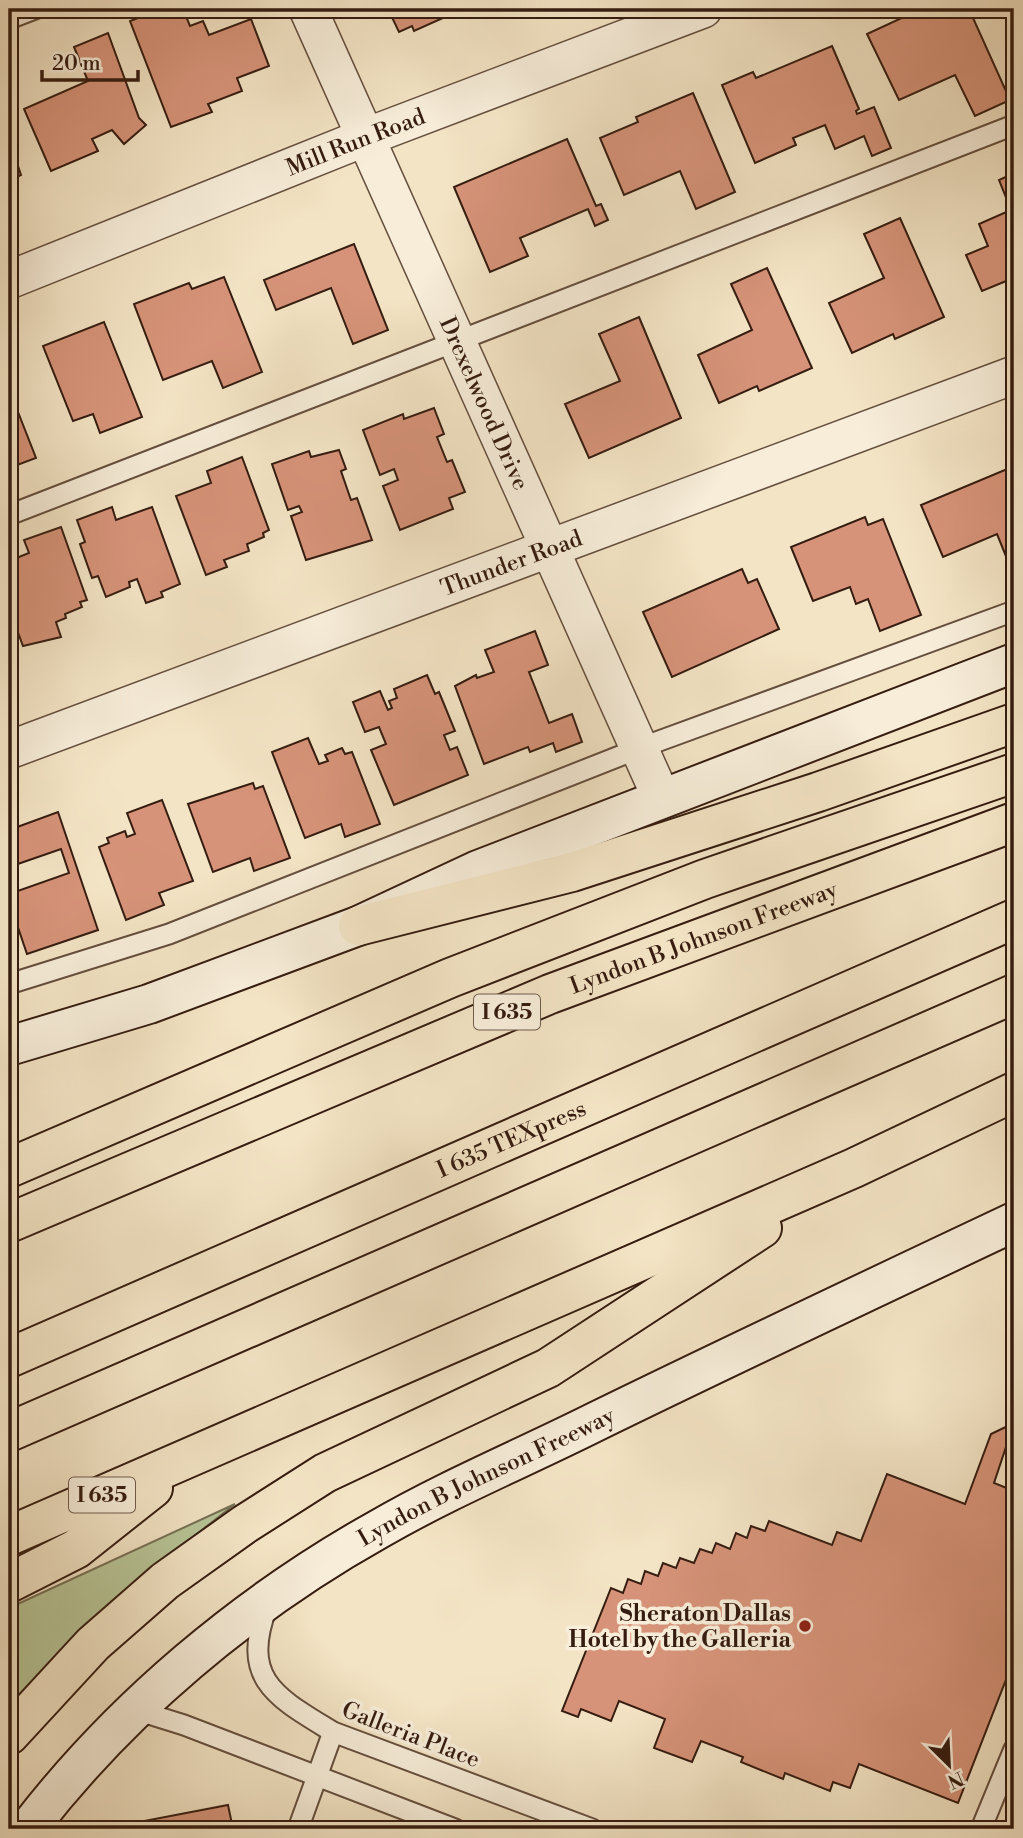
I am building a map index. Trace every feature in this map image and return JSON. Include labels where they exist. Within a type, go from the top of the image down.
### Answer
[{"type":"highway","points":[[358,926],[572,872],[818,792],[1014,723]]},
{"type":"highway","points":[[18,1161],[463,973],[705,879],[1014,773]]},
{"type":"highway","name":"Lyndon B Johnson Freeway","points":[[9,1223],[550,994],[1014,822]]},
{"type":"highway","name":"I 635 TEXpress","points":[[9,1358],[1014,919]]},
{"type":"highway","points":[[9,1432],[1014,993]]},
{"type":"highway","name":"I 635","points":[[9,1536],[854,1168],[1014,1091]]},
{"type":"highway","points":[[9,1735],[103,1635],[165,1581],[245,1524],[325,1473],[548,1368],[854,1168]]},
{"type":"highway","points":[[9,1583],[76,1549],[196,1454]]},
{"type":"main road","points":[[9,1046],[149,1004],[358,926],[478,870],[661,797],[1014,663]]},
{"type":"main road","name":"Lyndon B Johnson Freeway","points":[[28,1829],[55,1794],[136,1710],[188,1663],[270,1598],[379,1529],[723,1359],[1014,1222]]},
{"type":"street","name":"Drexelwood Drive","points":[[308,9],[661,797]]},
{"type":"street","name":"Mill Run Road","points":[[9,280],[366,137],[703,9]]},
{"type":"street","name":"Thunder Road","points":[[9,750],[552,550],[1014,375]]},
{"type":"lane","points":[[9,19],[35,9]]},
{"type":"lane","points":[[9,515],[1014,125]]},
{"type":"lane","points":[[9,984],[169,934],[640,748],[1014,611]]},
{"type":"lane","name":"Galleria Place","points":[[270,1598],[256,1636],[258,1669],[273,1691],[333,1732],[592,1829]]},
{"type":"lane","points":[[136,1710],[455,1829]]},
{"type":"lane","points":[[298,1829],[333,1732]]},
{"type":"lane","points":[[982,1829],[1014,1749]]},
{"type":"green space","points":[[235,1504],[112,1601],[9,1713],[9,1608]]},
{"type":"building","points":[[162,9],[183,9],[190,26],[203,21],[209,35],[251,19],[269,66],[237,78],[242,91],[208,104],[212,112],[171,127],[130,21]]},
{"type":"building","points":[[388,9],[463,9],[414,31],[412,26],[399,32]]},
{"type":"building","points":[[921,9],[969,9],[1010,100],[975,116],[955,75],[899,100],[867,34]]},
{"type":"building","points":[[108,33],[139,118],[146,125],[124,144],[112,130],[92,139],[98,151],[51,171],[24,109],[88,81],[74,47]]},
{"type":"building","points":[[832,46],[859,109],[857,114],[874,107],[891,148],[872,156],[864,136],[835,149],[825,125],[793,138],[796,145],[755,163],[722,85],[753,72],[756,78]]},
{"type":"building","points":[[693,93],[735,192],[696,209],[680,171],[624,195],[600,138],[638,122],[636,117]]},
{"type":"building","points":[[9,139],[21,175],[9,181]]},
{"type":"building","points":[[567,139],[596,206],[601,204],[608,220],[595,226],[588,209],[520,238],[528,256],[490,272],[454,187]]},
{"type":"building","points":[[1014,173],[1014,283],[1011,279],[982,291],[966,255],[988,246],[979,224],[1011,210],[999,180]]},
{"type":"building","points":[[900,218],[944,317],[895,339],[893,334],[852,353],[829,303],[884,278],[864,234]]},
{"type":"building","points":[[354,244],[388,330],[353,344],[331,288],[276,310],[264,280]]},
{"type":"building","points":[[767,268],[812,368],[759,391],[757,386],[719,403],[698,355],[752,330],[731,284]]},
{"type":"building","points":[[224,277],[262,372],[223,388],[212,361],[163,380],[134,304],[189,283],[192,289]]},
{"type":"building","points":[[639,317],[681,418],[589,458],[565,404],[620,381],[599,334]]},
{"type":"building","points":[[104,322],[142,417],[100,433],[93,414],[73,421],[43,346]]},
{"type":"building","points":[[9,389],[36,458],[9,468]]},
{"type":"building","points":[[434,408],[444,434],[437,437],[447,462],[452,460],[465,492],[449,498],[453,509],[400,530],[383,486],[398,480],[394,469],[380,475],[363,430],[403,414],[404,419]]},
{"type":"building","points":[[339,450],[346,469],[341,471],[351,500],[357,498],[372,540],[306,560],[291,516],[302,512],[299,506],[288,510],[272,464],[309,451],[311,457]]},
{"type":"building","points":[[242,457],[269,530],[263,533],[264,537],[247,544],[249,551],[224,560],[227,567],[206,575],[176,496],[211,483],[207,471]]},
{"type":"building","points":[[1012,467],[1014,576],[997,534],[943,557],[921,505]]},
{"type":"building","points":[[112,507],[116,520],[152,507],[180,584],[161,592],[163,597],[146,603],[137,579],[129,582],[130,587],[106,597],[98,576],[92,578],[80,544],[85,542],[77,520]]},
{"type":"building","points":[[865,517],[868,525],[883,519],[921,615],[880,631],[868,599],[856,604],[850,587],[813,601],[791,547]]},
{"type":"building","points":[[61,527],[87,600],[80,602],[82,607],[65,614],[66,618],[56,622],[61,637],[23,646],[9,608],[9,561],[29,553],[24,540]]},
{"type":"building","points":[[742,569],[748,583],[757,579],[779,629],[672,677],[643,612]]},
{"type":"building","points":[[535,631],[548,665],[529,672],[549,723],[572,714],[582,742],[556,752],[553,743],[530,752],[528,747],[484,764],[455,686],[476,675],[477,678],[494,672],[485,650]]},
{"type":"building","points":[[427,675],[435,694],[439,692],[455,731],[444,735],[450,750],[457,747],[468,775],[394,805],[371,750],[386,744],[379,727],[365,732],[353,702],[380,691],[388,710],[392,708],[389,701],[397,698],[394,689]]},
{"type":"building","points":[[308,738],[319,764],[328,761],[325,755],[342,748],[345,754],[352,752],[380,824],[345,837],[341,824],[305,838],[272,752]]},
{"type":"building","points":[[253,783],[255,789],[263,786],[290,858],[254,871],[250,858],[213,872],[188,804]]},
{"type":"building","points":[[162,800],[193,881],[159,893],[164,905],[126,920],[99,847],[109,843],[107,838],[125,831],[127,837],[135,834],[127,813]]},
{"type":"building","points":[[58,812],[98,930],[27,954],[9,901],[9,875],[15,892],[69,873],[61,849],[9,867],[9,830]]},
{"type":"building","name":"Sheraton Dallas Hotel by the Galleria","points":[[1014,1423],[994,1483],[1014,1491],[1014,1659],[958,1803],[859,1764],[850,1788],[833,1782],[830,1791],[785,1773],[783,1779],[741,1762],[743,1757],[701,1741],[692,1762],[654,1748],[665,1719],[619,1701],[611,1721],[581,1709],[578,1717],[562,1711],[611,1588],[623,1593],[628,1579],[641,1584],[645,1571],[658,1576],[663,1563],[676,1568],[680,1558],[694,1563],[700,1549],[712,1553],[716,1543],[730,1549],[736,1533],[747,1538],[751,1526],[765,1531],[769,1521],[832,1545],[837,1532],[861,1541],[887,1474],[965,1504],[991,1434]]},
{"type":"building","points":[[228,1805],[233,1829],[118,1829],[118,1826]]},
{"type":"place","name":"Sheraton Dallas Hotel by the Galleria","points":[[805,1626]]}]
